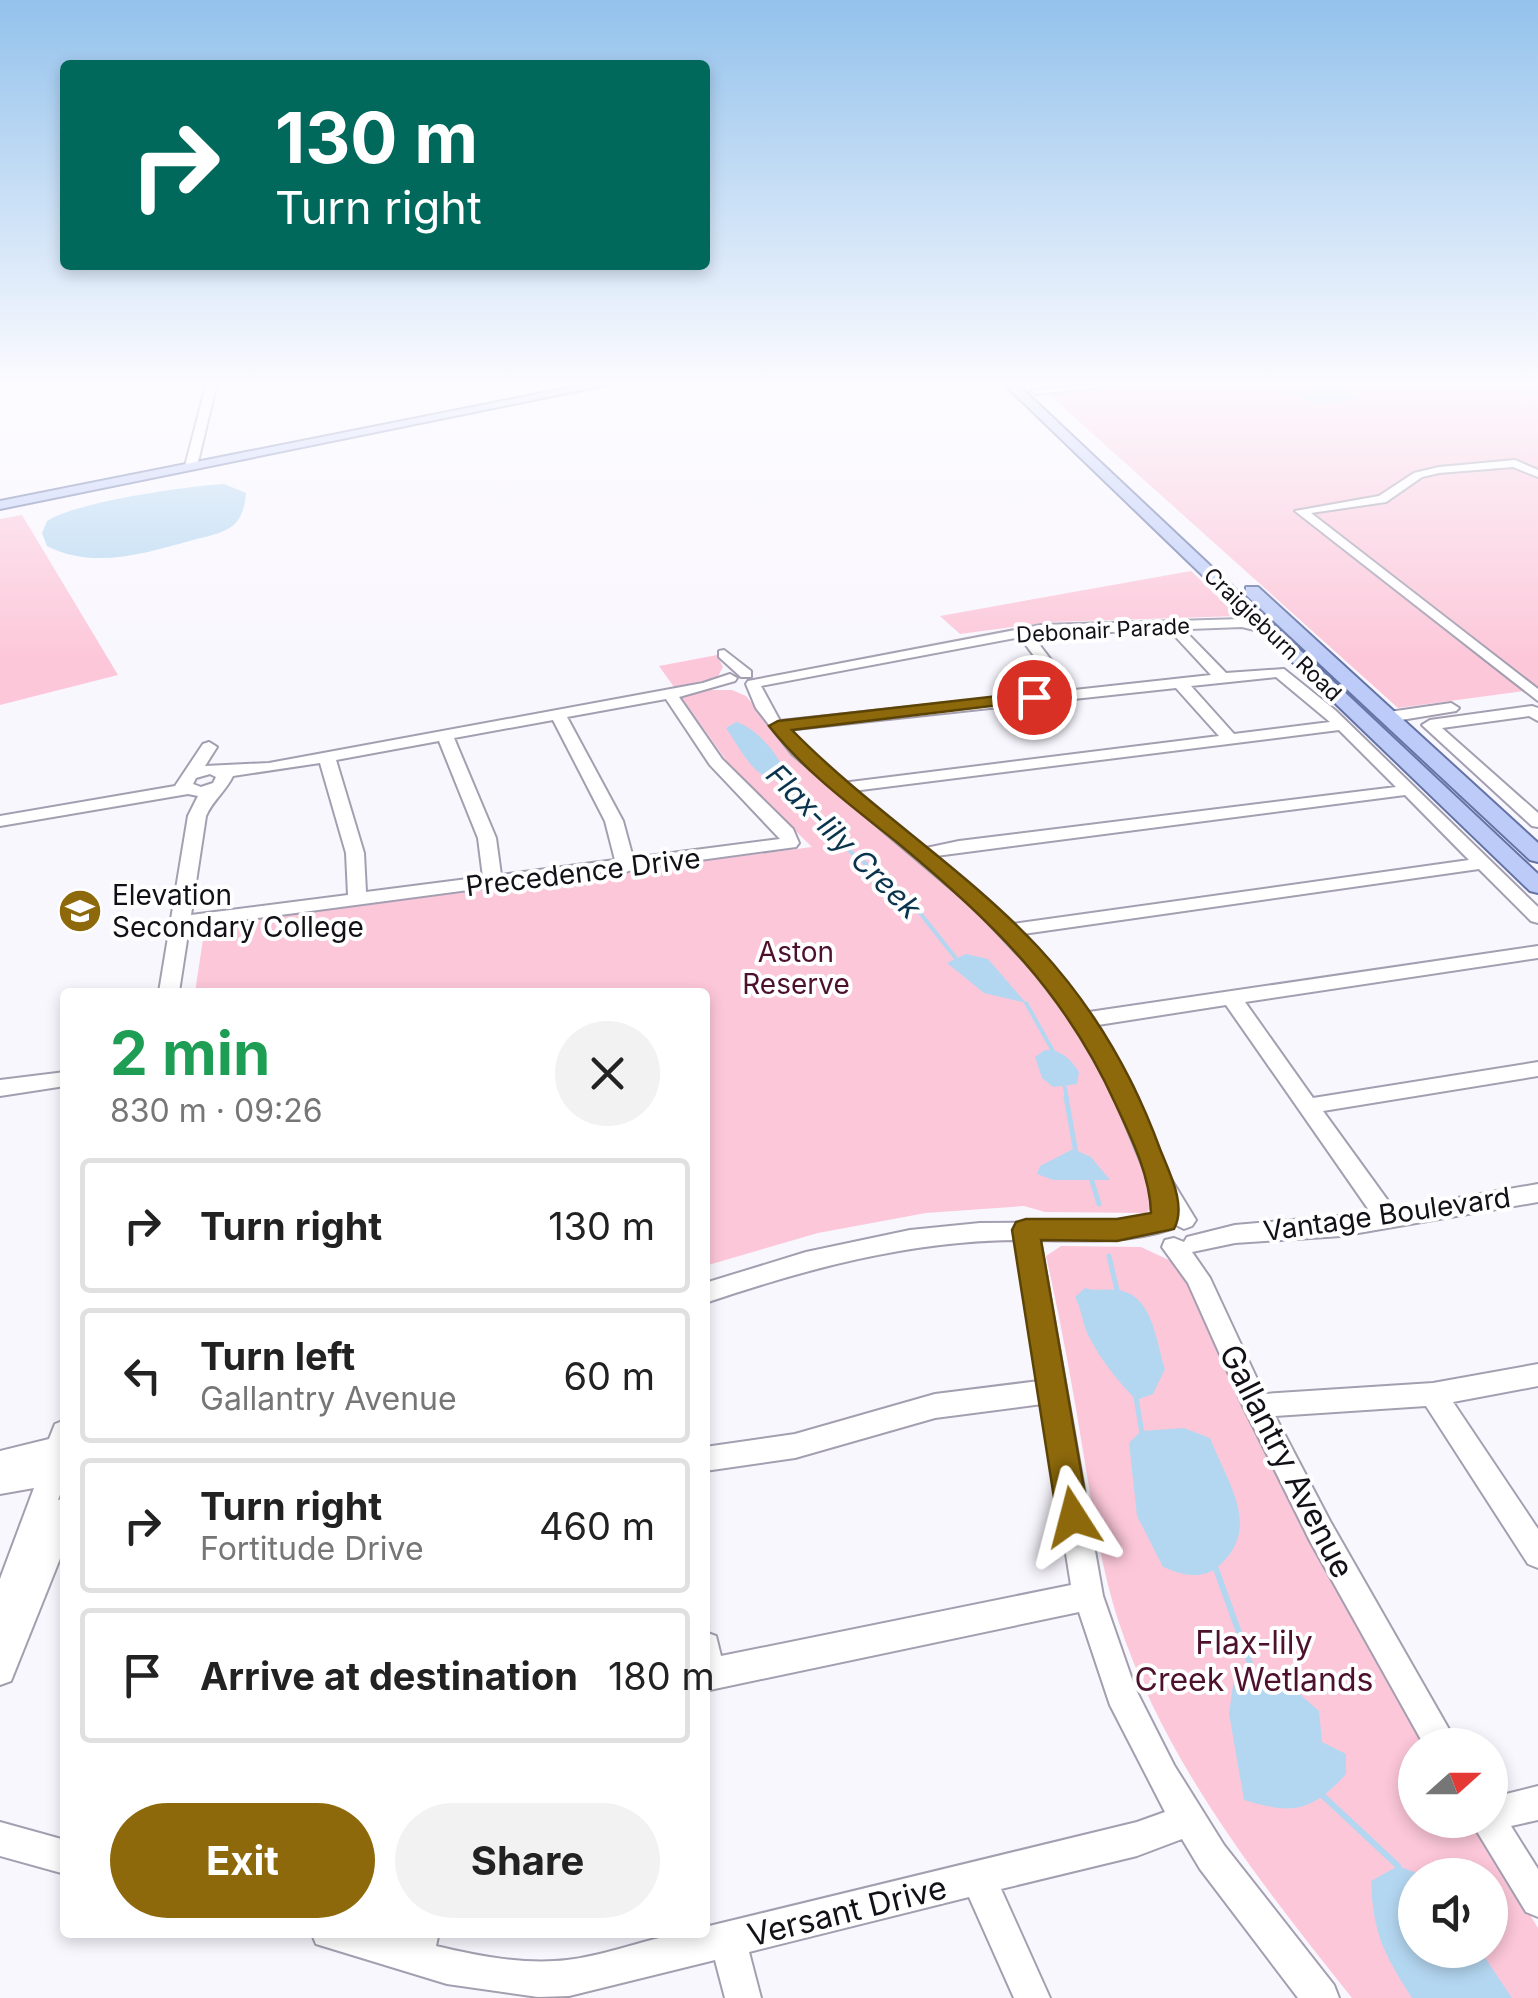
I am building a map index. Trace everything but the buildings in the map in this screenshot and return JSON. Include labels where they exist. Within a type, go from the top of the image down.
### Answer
[{"type":"main road","points":[[6,504],[146,475]]},
{"type":"main road","points":[[6,504],[146,475]]},
{"type":"main road","name":"Craigieburn Road","points":[[1102,475],[1247,619],[1268,629],[1538,886]]},
{"type":"main road","name":"Craigieburn Road","points":[[1128,475],[1538,856]]},
{"type":"street","points":[[1418,475],[1382,498],[1301,511],[1538,696]]},
{"type":"street","name":"Debonair Parade","points":[[219,778],[1023,632],[1247,619]]},
{"type":"street","points":[[1023,632],[1069,693]]},
{"type":"street","points":[[1181,635],[1220,676]]},
{"type":"street","points":[[725,656],[778,726],[838,788],[1009,930],[1050,974],[1084,1020],[1130,1103],[1179,1233]]},
{"type":"street","points":[[778,726],[1220,676],[1270,671],[1284,674],[1538,917]]},
{"type":"street","points":[[1178,681],[1230,739]]},
{"type":"street","name":"Precedence Drive","points":[[180,922],[774,848],[792,840],[716,762],[668,694]]},
{"type":"street","points":[[1389,717],[1538,696]]},
{"type":"street","points":[[1538,716],[1532,712],[1430,725],[1538,822]]},
{"type":"street","points":[[557,714],[614,821],[626,867]]},
{"type":"street","points":[[838,788],[1342,726]]},
{"type":"street","points":[[445,736],[488,838],[493,884]]},
{"type":"street","points":[[198,816],[188,784],[210,747],[208,756],[219,778]]},
{"type":"street","points":[[327,758],[354,852],[357,900]]},
{"type":"street","points":[[0,821],[219,778]]},
{"type":"street","points":[[169,988],[198,816],[219,778]]},
{"type":"street","points":[[921,854],[1408,790]]},
{"type":"street","points":[[1009,930],[1483,863]]},
{"type":"street","points":[[1084,1020],[1538,952]]},
{"type":"street","points":[[1232,998],[1388,1219]]},
{"type":"street","points":[[1308,1106],[1538,1068]]},
{"type":"street","points":[[0,1088],[60,1080]]},
{"type":"street","points":[[0,1098],[60,1090]]},
{"type":"street","name":"Vantage Boulevard","points":[[710,1292],[849,1250],[937,1236],[1026,1230],[1235,1234],[1304,1230],[1538,1192]]},
{"type":"street","points":[[1026,1230],[1088,1596],[1128,1708],[1188,1820],[1321,1998]]},
{"type":"street","name":"Gallantry Avenue","points":[[1179,1233],[1256,1406],[1320,1532],[1432,1728]]},
{"type":"street","points":[[1256,1406],[1433,1394],[1538,1375]]},
{"type":"street","points":[[710,1458],[794,1446],[935,1406],[1053,1391]]},
{"type":"street","points":[[1433,1394],[1538,1554]]},
{"type":"street","points":[[0,1462],[60,1453]]},
{"type":"street","points":[[0,1482],[60,1454]]},
{"type":"street","points":[[0,1618],[60,1458]]},
{"type":"street","points":[[0,1670],[60,1525]]},
{"type":"street","points":[[710,1674],[1088,1596]]},
{"type":"street","points":[[1508,1812],[1538,1802]]},
{"type":"street","name":"Versant Drive","points":[[370,1938],[418,1945],[476,1974],[541,1980],[569,1978],[1137,1839],[1188,1820]]},
{"type":"street","points":[[0,1838],[60,1856]]},
{"type":"street","points":[[1501,1838],[1538,1900]]},
{"type":"street","points":[[978,1878],[1032,1998]]},
{"type":"street","points":[[728,1940],[743,1998]]},
{"type":"green space","points":[[1139,475],[1538,475],[1538,689],[1398,708]]},
{"type":"green space","points":[[22,515],[118,675],[0,705],[0,519]]},
{"type":"green space","points":[[1191,571],[1238,616],[1051,622],[960,634],[940,616]]},
{"type":"green space","points":[[717,655],[723,667],[717,678],[674,687],[659,666]]},
{"type":"green space","name":"Aston Reserve","points":[[710,690],[732,690],[746,696],[795,756],[996,927],[1027,960],[1074,1020],[1117,1086],[1154,1204],[1146,1213],[1045,1212],[1024,1206],[926,1213],[818,1233],[710,1265],[710,988],[196,988],[205,926],[812,847],[733,770],[681,697]]},
{"type":"green space","name":"Flax-lily Creek Wetlands","points":[[1061,1246],[1141,1247],[1184,1267],[1418,1728],[1398,1728],[1398,1838],[1484,1838],[1496,1858],[1398,1858],[1398,1968],[1508,1968],[1508,1878],[1538,1928],[1538,1998],[1352,1998],[1249,1865],[1161,1723],[1118,1620],[1098,1539],[1046,1256]]},
{"type":"water","points":[[224,484],[246,493],[238,520],[222,532],[138,554],[101,558],[47,546],[42,533],[47,521],[82,507]]},
{"type":"water","points":[[736,722],[768,745],[786,779],[767,778],[758,772],[726,728]]},
{"type":"water","points":[[966,954],[988,959],[1026,1003],[984,993],[947,963]]},
{"type":"water","points":[[1045,1050],[1069,1059],[1079,1072],[1077,1084],[1053,1087],[1042,1078],[1035,1057]]},
{"type":"water","points":[[1073,1149],[1091,1157],[1110,1180],[1053,1180],[1037,1174],[1040,1166]]},
{"type":"water","points":[[1085,1288],[1130,1294],[1146,1310],[1165,1369],[1153,1394],[1136,1400],[1098,1352],[1075,1297]]},
{"type":"water","points":[[1184,1428],[1210,1438],[1232,1488],[1240,1520],[1232,1550],[1220,1565],[1200,1575],[1163,1567],[1137,1516],[1129,1443],[1141,1431]]},
{"type":"water","points":[[1253,1673],[1286,1682],[1319,1711],[1322,1742],[1346,1754],[1346,1774],[1311,1803],[1275,1808],[1244,1800],[1229,1714],[1234,1678]]},
{"type":"water","points":[[1398,1866],[1398,1968],[1492,1968],[1512,1998],[1412,1998],[1382,1943],[1371,1881]]},
{"type":"waterway","name":"Flax-lily Creek","points":[[778,781],[791,794]]},
{"type":"waterway","name":"Flax-lily Creek","points":[[791,794],[852,853],[905,894],[958,961]]},
{"type":"waterway","name":"Flax-lily Creek","points":[[791,794],[794,797]]},
{"type":"waterway","name":"Flax-lily Creek","points":[[1026,1003],[1053,1051]]},
{"type":"waterway","name":"Flax-lily Creek","points":[[1064,1083],[1067,1099]]},
{"type":"waterway","name":"Flax-lily Creek","points":[[1066,1097],[1076,1153]]},
{"type":"waterway","name":"Flax-lily Creek","points":[[1091,1178],[1099,1204]]},
{"type":"waterway","name":"Flax-lily Creek","points":[[1109,1256],[1117,1290]]},
{"type":"waterway","name":"Flax-lily Creek","points":[[1136,1398],[1142,1433]]},
{"type":"waterway","name":"Flax-lily Creek","points":[[1216,1569],[1255,1677]]},
{"type":"waterway","name":"Flax-lily Creek","points":[[1321,1794],[1398,1866]]},
{"type":"place","name":"Elevation Secondary College","points":[[80,911]]},
{"type":"route","points":[[1034,697],[778,726],[832,782],[983,906],[1050,974],[1103,1051],[1143,1136],[1164,1194],[1165,1222],[1117,1230],[1026,1230],[1073,1517]]}]
